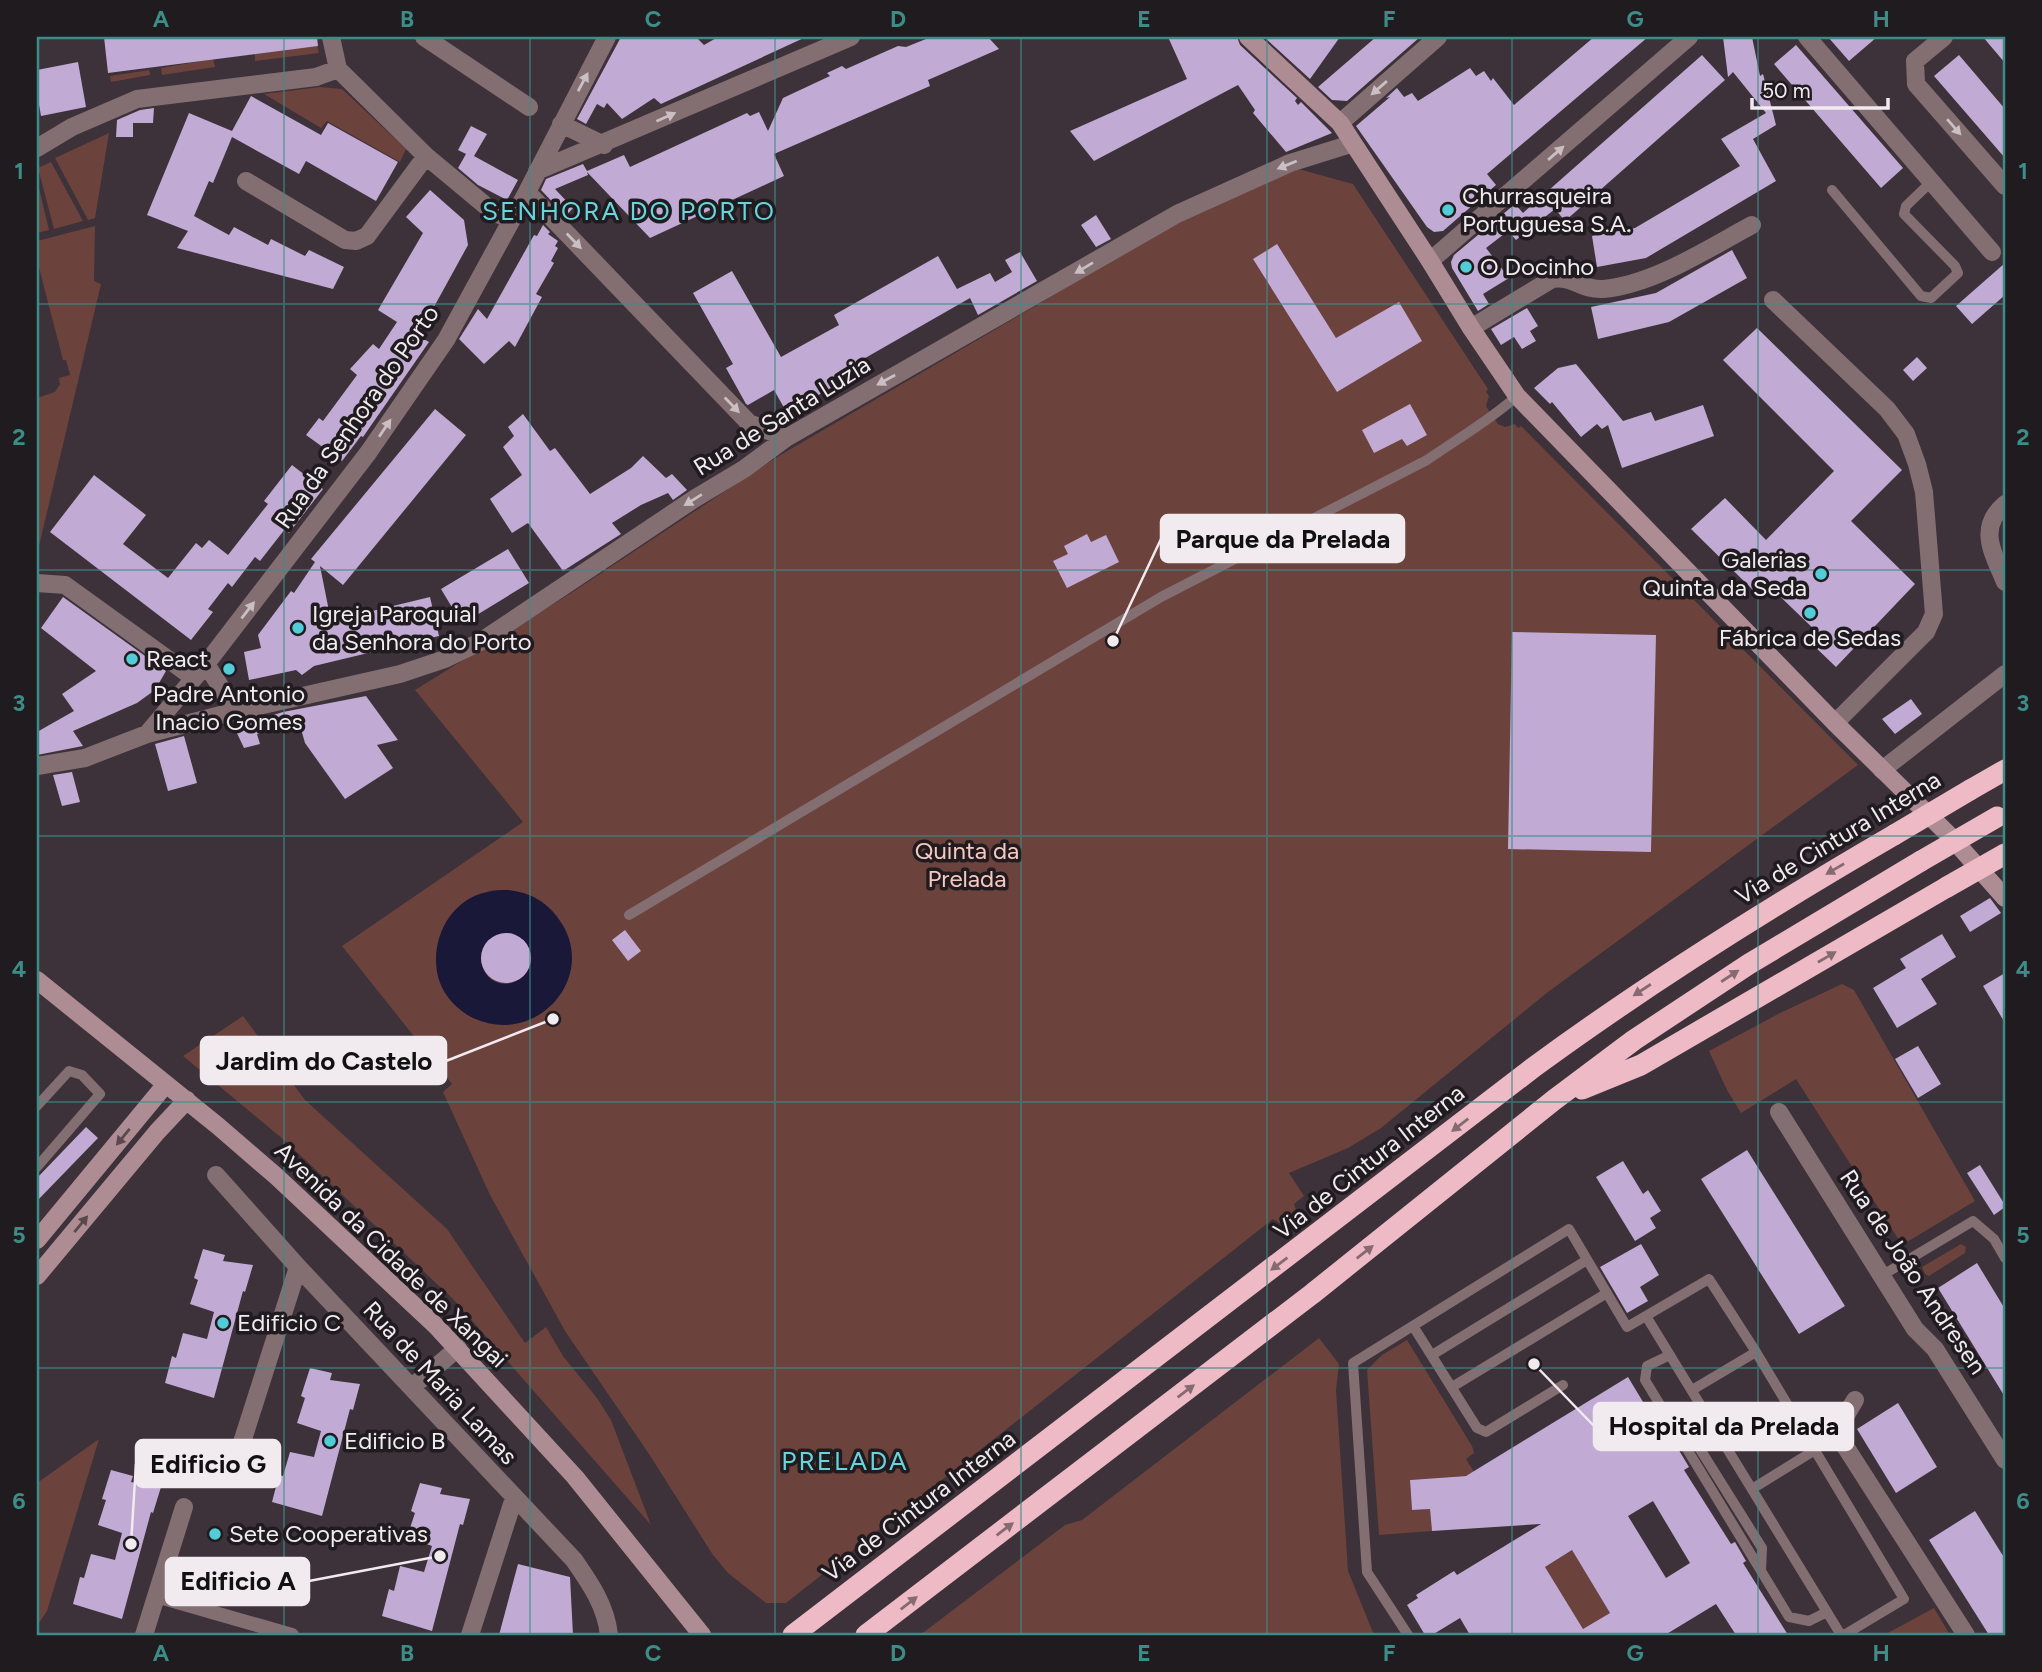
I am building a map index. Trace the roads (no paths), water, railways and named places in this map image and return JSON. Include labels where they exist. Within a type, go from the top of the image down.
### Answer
[{"type":"highway","name":"Via de Cintura Interna","points":[[793,1635],[1534,1067],[1615,1008],[1732,931],[2005,770]]},
{"type":"highway","points":[[866,1635],[1312,1294],[1554,1100],[1634,1040],[1689,1002],[1840,908],[2001,815]]},
{"type":"highway","points":[[1554,1100],[1641,1065],[2005,854]]},
{"type":"main road","points":[[1248,37],[1340,123],[1517,396],[1835,723],[1951,837],[2005,898]]},
{"type":"main road","name":"Avenida da Cidade de Xangai","points":[[37,980],[187,1100],[276,1176],[458,1348],[575,1477],[698,1630]]},
{"type":"main road","points":[[38,1236],[166,1084]]},
{"type":"main road","points":[[37,1276],[187,1100]]},
{"type":"street","points":[[331,37],[338,69],[426,156],[492,211],[510,220]]},
{"type":"street","points":[[424,37],[530,107]]},
{"type":"street","name":"Rua da Senhora do Porto","points":[[147,734],[206,664],[368,453],[438,351],[527,192],[607,37]]},
{"type":"street","points":[[537,171],[604,145],[851,37]]},
{"type":"street","points":[[1340,123],[1438,37]]},
{"type":"street","points":[[1430,261],[1689,37]]},
{"type":"street","points":[[1807,37],[1992,252]]},
{"type":"street","points":[[1944,37],[1915,61],[1916,83],[2005,186]]},
{"type":"street","points":[[37,148],[72,127],[137,99],[316,77],[338,69]]},
{"type":"street","points":[[561,124],[604,145]]},
{"type":"street","name":"Rua de Santa Luzia","points":[[37,766],[85,758],[147,734],[400,674],[445,659],[480,642],[694,499],[744,469],[786,438],[1177,214],[1290,163],[1352,144]]},
{"type":"street","points":[[246,181],[345,240],[356,241],[367,236],[426,156]]},
{"type":"street","points":[[527,192],[749,423],[786,438]]},
{"type":"street","points":[[1471,328],[1552,279],[1565,277],[1588,289],[1617,286],[1672,268],[1752,225]]},
{"type":"street","points":[[1773,300],[1887,409],[1906,434],[1924,492],[1934,614],[1926,632],[1835,723]]},
{"type":"street","points":[[2005,503],[1996,512],[1989,529],[1990,546],[2005,582]]},
{"type":"street","points":[[37,583],[65,585],[194,678]]},
{"type":"street","points":[[206,664],[236,711]]},
{"type":"street","points":[[1882,770],[2005,674]]},
{"type":"street","name":"Rua de João Andresen","points":[[1779,1112],[1915,1329],[1936,1349],[2005,1460]]},
{"type":"street","name":"Rua de Maria Lamas","points":[[216,1175],[298,1267],[574,1560],[604,1609],[610,1635]]},
{"type":"street","points":[[237,1458],[298,1267]]},
{"type":"street","points":[[412,1387],[458,1348]]},
{"type":"street","points":[[1855,1401],[1836,1432],[1966,1635]]},
{"type":"street","points":[[470,1635],[514,1498]]},
{"type":"street","points":[[144,1635],[184,1507]]},
{"type":"street","points":[[156,1596],[292,1635]]},
{"type":"lane","points":[[1832,190],[1921,296],[1931,298],[1958,273],[1955,266],[1904,214],[1906,206],[1931,182]]},
{"type":"lane","points":[[628,915],[1161,597],[1427,460],[1494,417],[1517,396]]},
{"type":"lane","points":[[37,1106],[69,1071],[82,1075],[100,1094],[37,1167]]},
{"type":"lane","points":[[1881,1276],[1973,1221],[1994,1239],[2005,1258]]},
{"type":"lane","points":[[1408,1635],[1367,1572],[1353,1363],[1569,1229],[1627,1327],[1709,1279],[1905,1599],[1843,1635],[1646,1316]]},
{"type":"lane","points":[[1432,1355],[1587,1260]]},
{"type":"lane","points":[[1451,1387],[1607,1293]]},
{"type":"lane","points":[[1413,1326],[1477,1428],[1486,1432],[1563,1385]]},
{"type":"lane","points":[[1692,1390],[1756,1352]]},
{"type":"lane","points":[[1670,1355],[1647,1366],[1645,1380],[1761,1572],[1789,1617],[1809,1621],[1827,1612]]},
{"type":"lane","points":[[1752,1489],[1815,1450]]},
{"type":"place","name":"Churrasqueira Portuguesa S.A.","points":[[1448,210]]},
{"type":"place","name":"O Docinho","points":[[1466,267]]},
{"type":"place","name":"Galerias Quinta da Seda","points":[[1821,574]]},
{"type":"place","name":"Fábrica de Sedas","points":[[1810,613]]},
{"type":"place","name":"Igreja Paroquial da Senhora do Porto","points":[[298,628]]},
{"type":"place","name":"Parque da Prelada","points":[[1113,641]]},
{"type":"place","name":"React","points":[[132,659]]},
{"type":"place","name":"Padre Antonio Inacio Gomes","points":[[229,669]]},
{"type":"place","name":"Jardim do Castelo","points":[[553,1019]]},
{"type":"place","name":"Edificio C","points":[[223,1323]]},
{"type":"place","name":"Hospital da Prelada","points":[[1534,1364]]},
{"type":"place","name":"Edificio B","points":[[330,1441]]},
{"type":"place","name":"Sete Cooperativas","points":[[215,1534]]},
{"type":"place","name":"Edificio G","points":[[131,1544]]},
{"type":"place","name":"Edificio A","points":[[440,1556]]},
{"type":"district","name":"SENHORA DO PORTO","points":[[629,211]]},
{"type":"district","name":"PRELADA","points":[[845,1461]]},
{"type":"park label","name":"Quinta da Prelada","points":[[967,865]]}]
